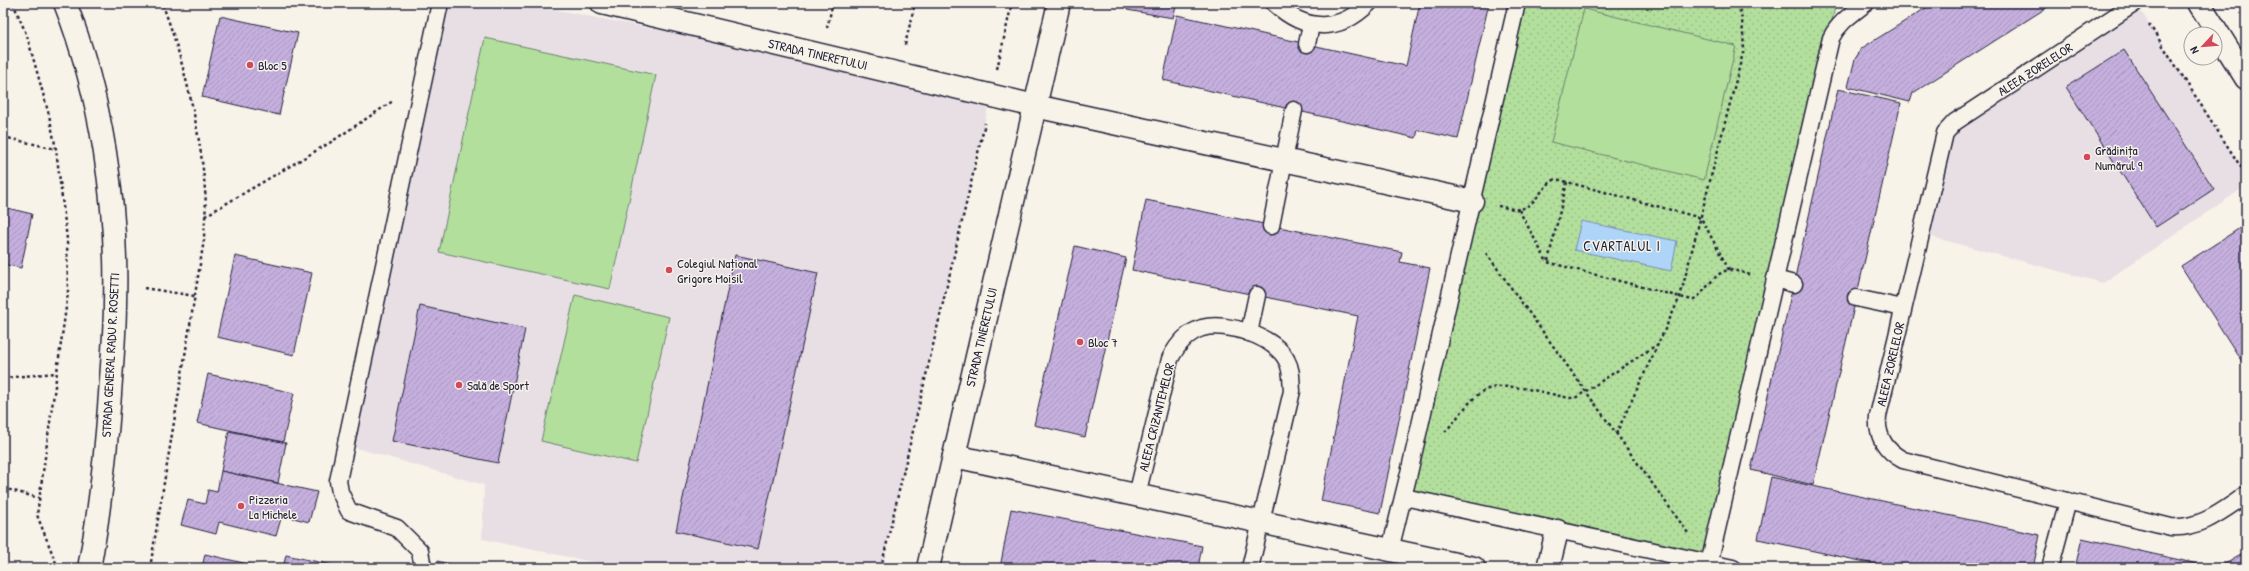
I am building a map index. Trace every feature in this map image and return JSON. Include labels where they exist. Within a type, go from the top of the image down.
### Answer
[{"type":"street","name":"STRADA GENERAL RADU R. ROSETTI","points":[[65,3],[83,52],[101,128],[114,237],[116,302],[104,461],[89,568]]},
{"type":"street","name":"STRADA TINERETULUI","points":[[602,3],[1035,106]]},
{"type":"street","name":"STRADA TINERETULUI","points":[[928,568],[1059,3]]},
{"type":"street","points":[[2199,3],[2246,78]]},
{"type":"street","points":[[1035,106],[1472,201]]},
{"type":"street","points":[[954,456],[1474,568]]},
{"type":"street","points":[[1548,568],[1557,531]]},
{"type":"lane","points":[[422,568],[420,551],[397,528],[349,511],[340,492],[338,482],[440,3]]},
{"type":"lane","points":[[1274,3],[1292,17],[1311,24],[1335,25],[1345,21],[1369,3]]},
{"type":"lane","points":[[1390,550],[1467,227],[1516,3]]},
{"type":"lane","points":[[1708,565],[1831,38],[1835,29],[1843,21],[1866,3]]},
{"type":"lane","name":"ALEEA ZORELELOR","points":[[2135,3],[1950,127],[1943,138],[1878,416],[1879,432],[1889,451],[1903,460],[2165,526],[2182,528],[2203,523],[2246,495]]},
{"type":"lane","points":[[1307,44],[1311,24]]},
{"type":"lane","points":[[1271,226],[1294,110]]},
{"type":"lane","points":[[1775,279],[1794,284]]},
{"type":"lane","points":[[1249,333],[1257,295]]},
{"type":"lane","points":[[1856,298],[1903,308]]},
{"type":"lane","name":"ALEEA CRIZANTEMELOR","points":[[1137,495],[1170,359],[1177,346],[1185,338],[1202,328],[1221,326],[1249,333],[1276,345],[1287,359],[1291,372],[1292,391],[1250,568]]},
{"type":"lane","points":[[1404,496],[1708,565],[1733,568]]},
{"type":"lane","points":[[2050,568],[2068,501]]},
{"type":"path","points":[[13,3],[27,36],[40,78],[56,149],[65,213],[69,268],[68,293],[37,515],[58,568]]},
{"type":"path","points":[[150,568],[204,240],[206,192],[199,144],[182,65],[162,3]]},
{"type":"path","points":[[899,73],[915,3]]},
{"type":"path","points":[[881,568],[1012,3]]},
{"type":"path","points":[[1616,434],[1680,297],[1744,49],[1742,19],[1738,3]]},
{"type":"path","points":[[2149,23],[2246,175]]},
{"type":"path","points":[[204,217],[331,142],[424,81]]},
{"type":"path","points":[[3,137],[56,149]]},
{"type":"path","points":[[1472,201],[1519,210],[1532,202],[1550,182],[1556,179],[1701,218],[1729,270]]},
{"type":"path","points":[[1547,262],[1567,182]]},
{"type":"path","points":[[1519,210],[1547,262],[1692,300],[1697,298],[1716,277],[1729,270],[1775,279]]},
{"type":"path","points":[[1467,227],[1708,565]]},
{"type":"path","points":[[137,287],[195,296]]},
{"type":"path","points":[[1440,438],[1475,397],[1486,390],[1512,387],[1570,398],[1585,391],[1659,344]]},
{"type":"path","points":[[3,378],[56,373]]},
{"type":"path","points":[[3,488],[39,498]]},
{"type":"shaded area","name":"Colegiul Național Grigore Moisil","points":[[449,3],[522,3],[991,95],[881,568],[621,568],[482,539],[484,485],[346,445]]},
{"type":"shaded area","name":"Grădinița Numărul 9","points":[[2136,3],[2246,175],[2246,186],[2103,283],[1921,234],[1943,138]]},
{"type":"green space","points":[[1516,3],[1836,3],[1709,562],[1404,497]]},
{"type":"green space","points":[[1584,9],[1736,46],[1704,180],[1551,142]]},
{"type":"green space","points":[[485,38],[656,75],[610,289],[439,252]]},
{"type":"green space","points":[[575,295],[669,317],[636,463],[541,441]]},
{"type":"water","points":[[1581,221],[1677,241],[1671,271],[1574,250]]},
{"type":"building","points":[[982,3],[1000,3],[999,7]]},
{"type":"building","points":[[1128,3],[1177,3],[1173,18],[1127,10]]},
{"type":"building","points":[[1420,3],[1489,3],[1458,139],[1418,130],[1416,138],[1163,80],[1177,15],[1406,66]]},
{"type":"building","points":[[1934,3],[2054,3],[1913,93],[1910,102],[1848,87],[1855,59],[1862,48]]},
{"type":"building","name":"Bloc 5","points":[[220,16],[298,33],[279,115],[202,97]]},
{"type":"building","points":[[2124,50],[2214,189],[2156,227],[2066,87]]},
{"type":"building","points":[[1838,89],[1901,103],[1813,485],[1751,470]]},
{"type":"building","points":[[1146,200],[1402,252],[1400,262],[1430,268],[1380,513],[1321,501],[1358,316],[1132,270]]},
{"type":"building","points":[[3,207],[32,214],[21,268],[3,264]]},
{"type":"building","points":[[2240,228],[2246,238],[2246,368],[2181,266]]},
{"type":"building","name":"Bloc 7","points":[[1075,246],[1126,258],[1085,437],[1034,425]]},
{"type":"building","points":[[735,255],[818,273],[758,549],[676,531]]},
{"type":"building","points":[[235,256],[312,273],[294,355],[217,337]]},
{"type":"building","name":"Sală de Sport","points":[[420,306],[525,329],[498,463],[392,441]]},
{"type":"building","points":[[208,374],[294,393],[283,442],[197,423]]},
{"type":"building","points":[[229,431],[286,443],[278,483],[221,471]]},
{"type":"building","points":[[221,471],[317,492],[309,522],[282,515],[276,536],[219,522],[216,534],[181,525],[188,500],[205,504],[208,490],[217,492]]},
{"type":"building","points":[[1771,477],[2040,535],[2033,568],[1893,568],[1758,539]]},
{"type":"building","points":[[1011,509],[1202,546],[1198,568],[1000,568]]},
{"type":"building","points":[[2082,538],[2211,567],[2227,563],[2246,552],[2246,568],[2075,568]]},
{"type":"building","points":[[205,554],[265,568],[202,568]]},
{"type":"building","points":[[286,555],[346,568],[283,568]]},
{"type":"building","points":[[437,561],[465,568],[436,568]]},
{"type":"building","points":[[1290,564],[1307,568],[1289,568]]},
{"type":"place","name":"Bloc 5","points":[[250,65]]},
{"type":"place","name":"Grădinița Numărul 9","points":[[2087,157]]},
{"type":"place","name":"Colegiul Național Grigore Moisil","points":[[669,270]]},
{"type":"place","name":"Bloc 7","points":[[1080,342]]},
{"type":"place","name":"Sală de Sport","points":[[459,385]]},
{"type":"place","name":"Pizzeria La Michele","points":[[241,506]]},
{"type":"district","name":"CVARTALUL I","points":[[1622,246]]}]
